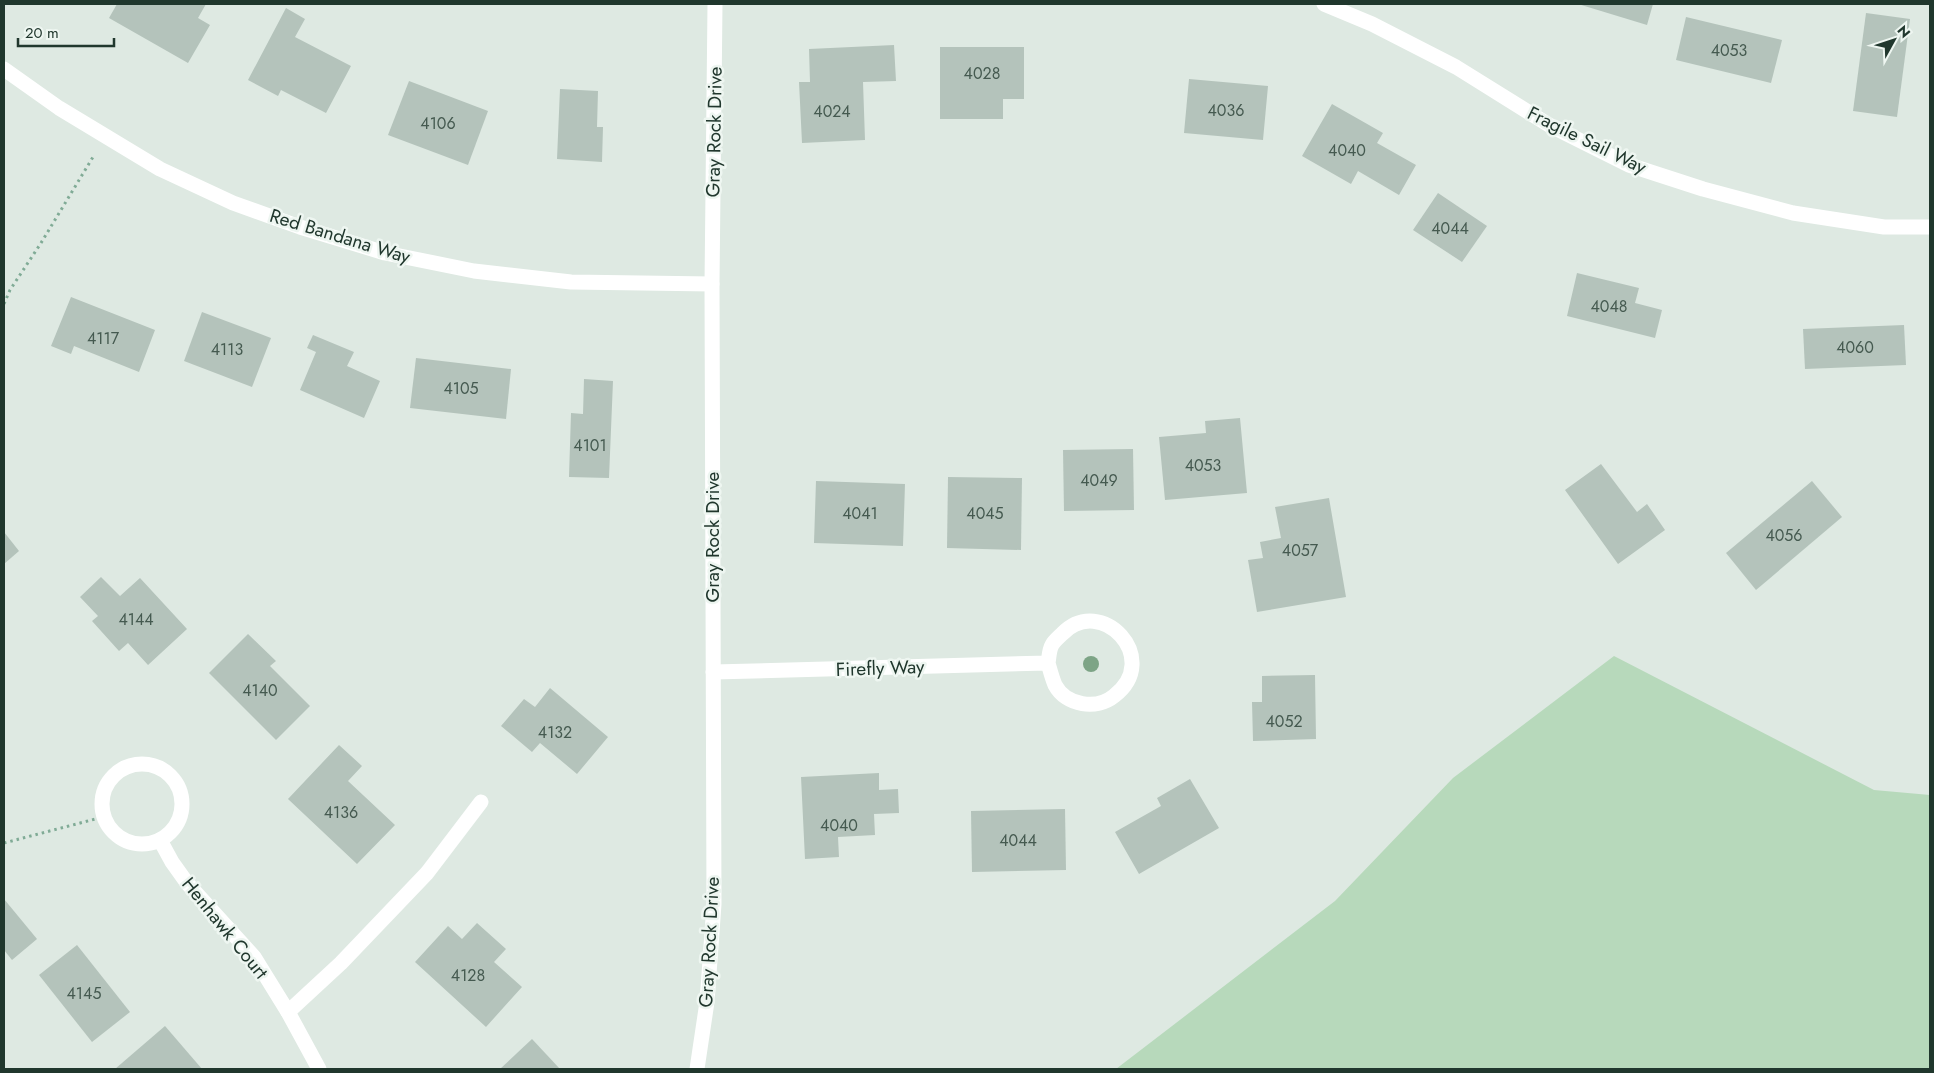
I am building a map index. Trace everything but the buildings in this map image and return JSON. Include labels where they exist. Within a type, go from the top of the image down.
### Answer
[{"type":"street","name":"Gray Rock Drive","points":[[697,1069],[707,1002],[714,904],[712,284],[715,4]]},
{"type":"street","name":"Fragile Sail Way","points":[[1324,4],[1372,24],[1456,67],[1549,125],[1629,164],[1703,190],[1793,213],[1884,227],[1930,227]]},
{"type":"street","name":"Red Bandana Way","points":[[4,69],[59,108],[160,169],[233,203],[300,227],[385,253],[474,271],[571,282],[712,284]]},
{"type":"street","points":[[1091,621],[1112,626],[1126,640],[1132,658],[1132,672],[1124,689],[1108,702],[1089,705],[1071,700],[1056,686],[1048,663],[1052,645],[1070,626],[1091,621]]},
{"type":"street","name":"Firefly Way","points":[[713,672],[1048,663]]},
{"type":"street","points":[[140,763],[160,767],[175,780],[182,796],[182,813],[175,828],[160,840],[139,845],[117,836],[103,817],[101,796],[108,780],[121,768],[140,763]]},
{"type":"street","points":[[288,1012],[341,963],[427,873],[481,802]]},
{"type":"street","name":"Henhawk Court","points":[[160,840],[172,862],[187,883],[254,958],[288,1012],[319,1069]]},
{"type":"path","points":[[4,304],[10,290],[41,243],[105,137]]},
{"type":"path","points":[[4,843],[103,817]]},
{"type":"green space","points":[[1614,656],[1874,790],[1930,795],[1930,1069],[1116,1069],[1335,901],[1453,778]]}]
